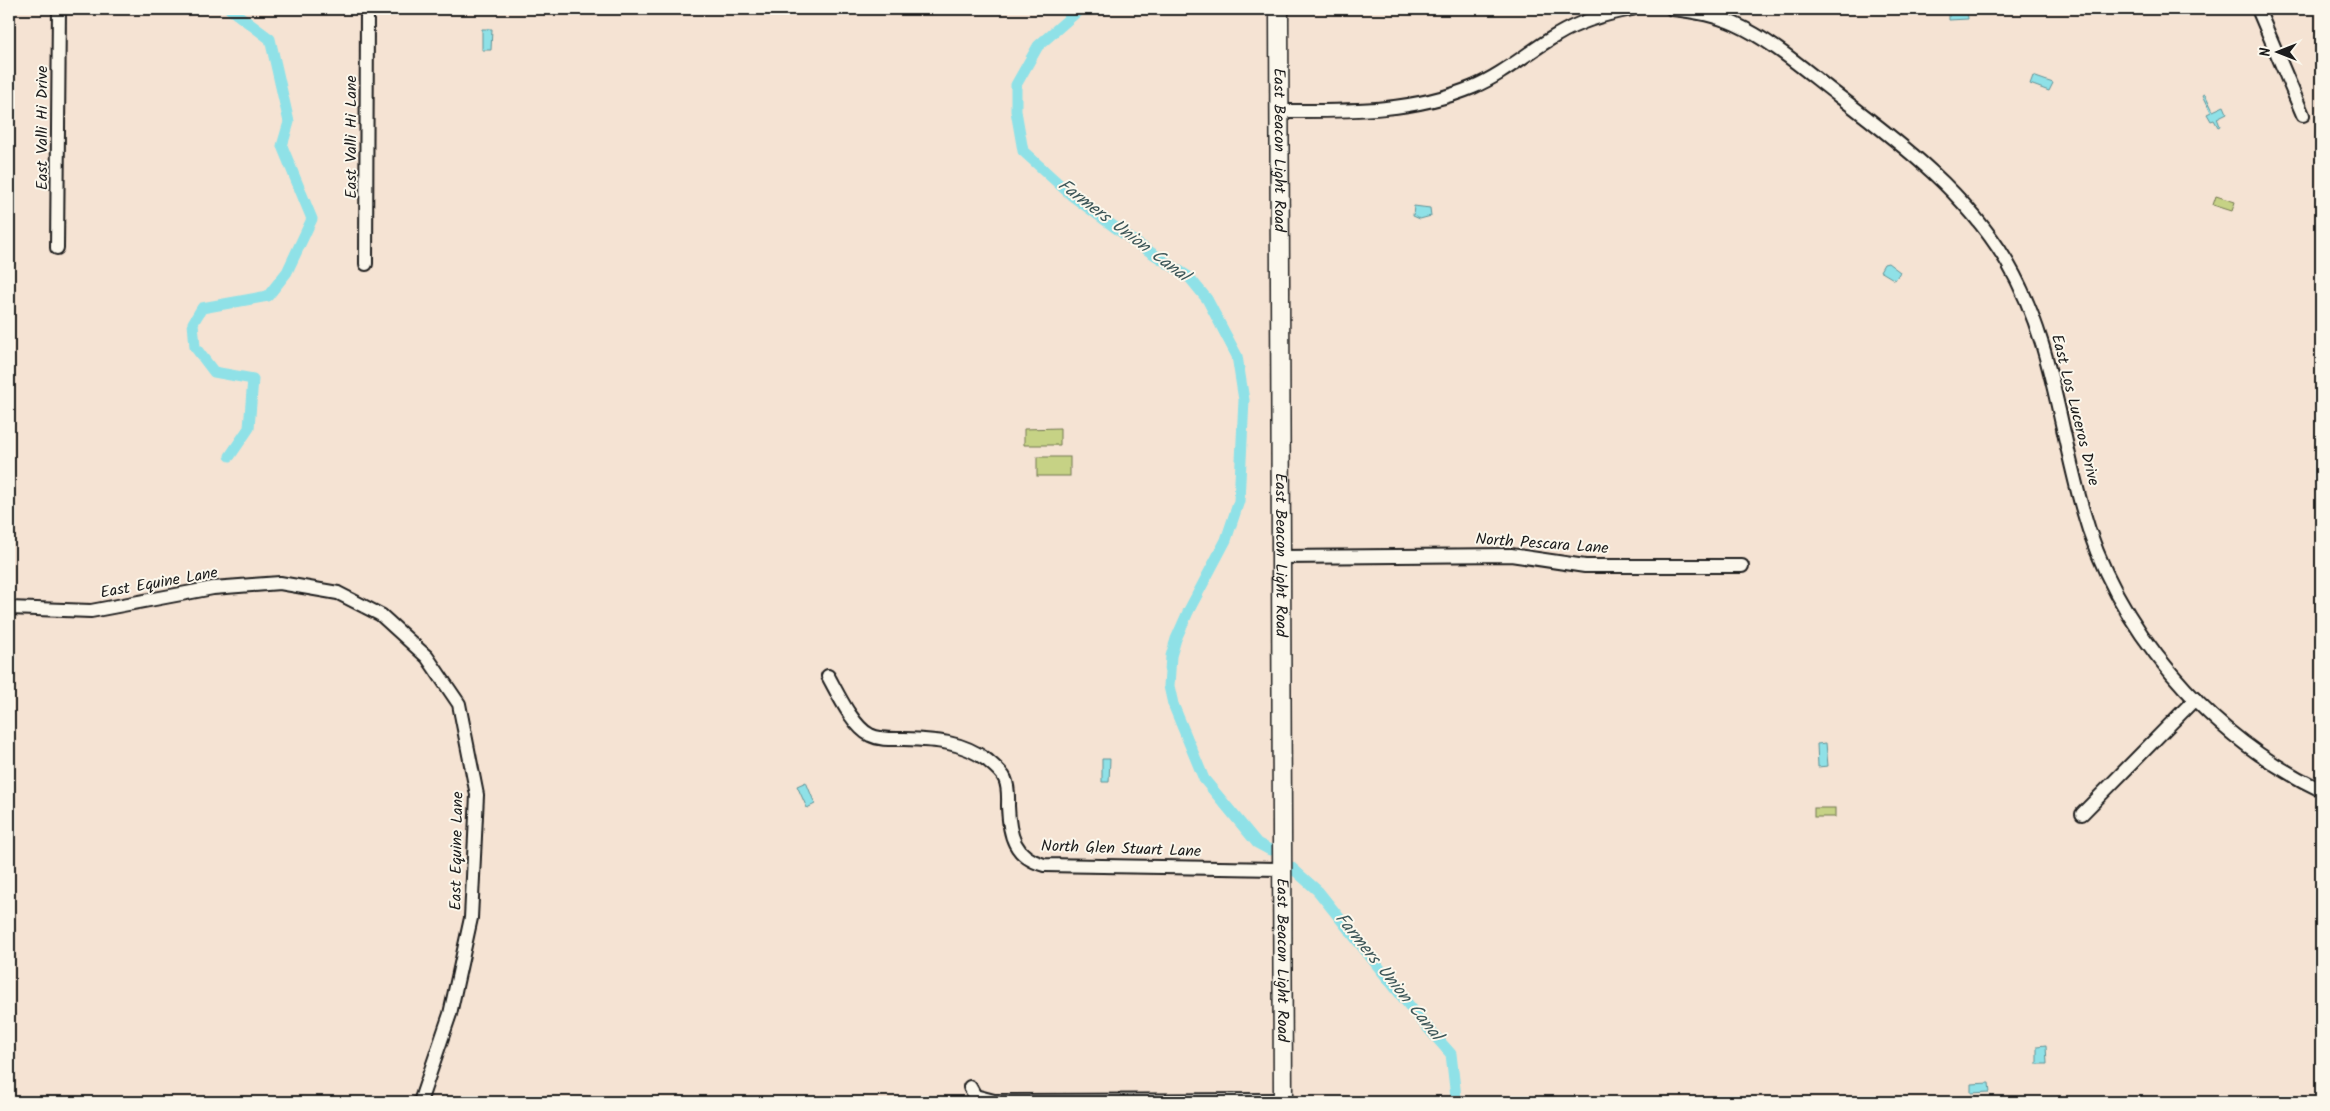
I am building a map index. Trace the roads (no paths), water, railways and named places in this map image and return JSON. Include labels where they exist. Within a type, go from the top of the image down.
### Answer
[{"type":"main road","name":"East Beacon Light Road","points":[[1279,9],[1283,1101]]},
{"type":"street","name":"East Valli Hi Drive","points":[[57,248],[59,9]]},
{"type":"street","name":"East Valli Hi Lane","points":[[366,264],[367,9]]},
{"type":"street","points":[[1279,111],[1364,110],[1425,103],[1475,86],[1503,71],[1557,35],[1583,22],[1632,9]]},
{"type":"street","name":"East Los Luceros Drive","points":[[1672,9],[1696,12],[1735,24],[1774,46],[1921,160],[1950,188],[1981,224],[2007,262],[2030,309],[2046,352],[2082,510],[2104,569],[2132,617],[2164,664],[2194,699],[2222,726],[2265,758],[2321,790]]},
{"type":"street","points":[[2258,9],[2303,115]]},
{"type":"street","name":"North Pescara Lane","points":[[1280,557],[1511,555],[1585,566],[1742,566]]},
{"type":"street","name":"East Equine Lane","points":[[9,608],[91,611],[213,588],[280,583],[338,593],[347,597],[381,615],[427,657],[459,704],[477,795],[471,918],[450,1014],[420,1102]]},
{"type":"street","name":"North Glen Stuart Lane","points":[[828,676],[854,721],[869,735],[885,739],[939,740],[956,743],[974,752],[994,767],[1007,784],[1008,820],[1015,844],[1022,855],[1032,862],[1044,865],[1282,870]]},
{"type":"street","points":[[2082,814],[2194,699]]},
{"type":"street","points":[[970,1087],[975,1096],[994,1101],[1283,1101]]},
{"type":"water","points":[[1967,10],[1968,19],[1949,20],[1949,11]]},
{"type":"water","points":[[482,29],[492,29],[491,50],[482,50]]},
{"type":"water","points":[[2033,76],[2053,83],[2049,91],[2030,84]]},
{"type":"water","points":[[2205,94],[2213,111],[2224,106],[2227,113],[2217,118],[2220,126],[2218,127],[2207,114],[2211,112],[2203,95]]},
{"type":"water","points":[[1414,206],[1430,208],[1431,216],[1420,219],[1413,216]]},
{"type":"water","points":[[1888,263],[1900,272],[1895,280],[1880,271],[1884,264]]},
{"type":"water","points":[[1826,743],[1828,766],[1818,767],[1817,744]]},
{"type":"water","points":[[1102,759],[1110,759],[1109,782],[1102,782]]},
{"type":"water","points":[[806,782],[815,804],[807,808],[797,786]]},
{"type":"water","points":[[2046,1045],[2047,1064],[2037,1064],[2037,1046]]},
{"type":"water","points":[[1989,1083],[1990,1092],[1971,1093],[1971,1084]]},
{"type":"waterway","points":[[230,9],[270,39],[289,122],[282,146],[312,219],[287,272],[268,296],[202,308],[193,323],[195,347],[214,372],[253,379],[249,428],[230,456]]},
{"type":"waterway","name":"Farmers Union Canal","points":[[1080,9],[1038,46],[1016,85],[1016,111],[1023,151],[1071,195],[1135,242],[1189,277],[1207,299],[1237,356],[1244,400],[1239,501],[1226,540],[1176,639],[1171,656],[1169,686],[1173,704],[1204,779],[1257,843],[1270,850]]},
{"type":"waterway","name":"Farmers Union Canal","points":[[1291,867],[1318,891],[1420,1019],[1451,1054],[1455,1102]]}]
